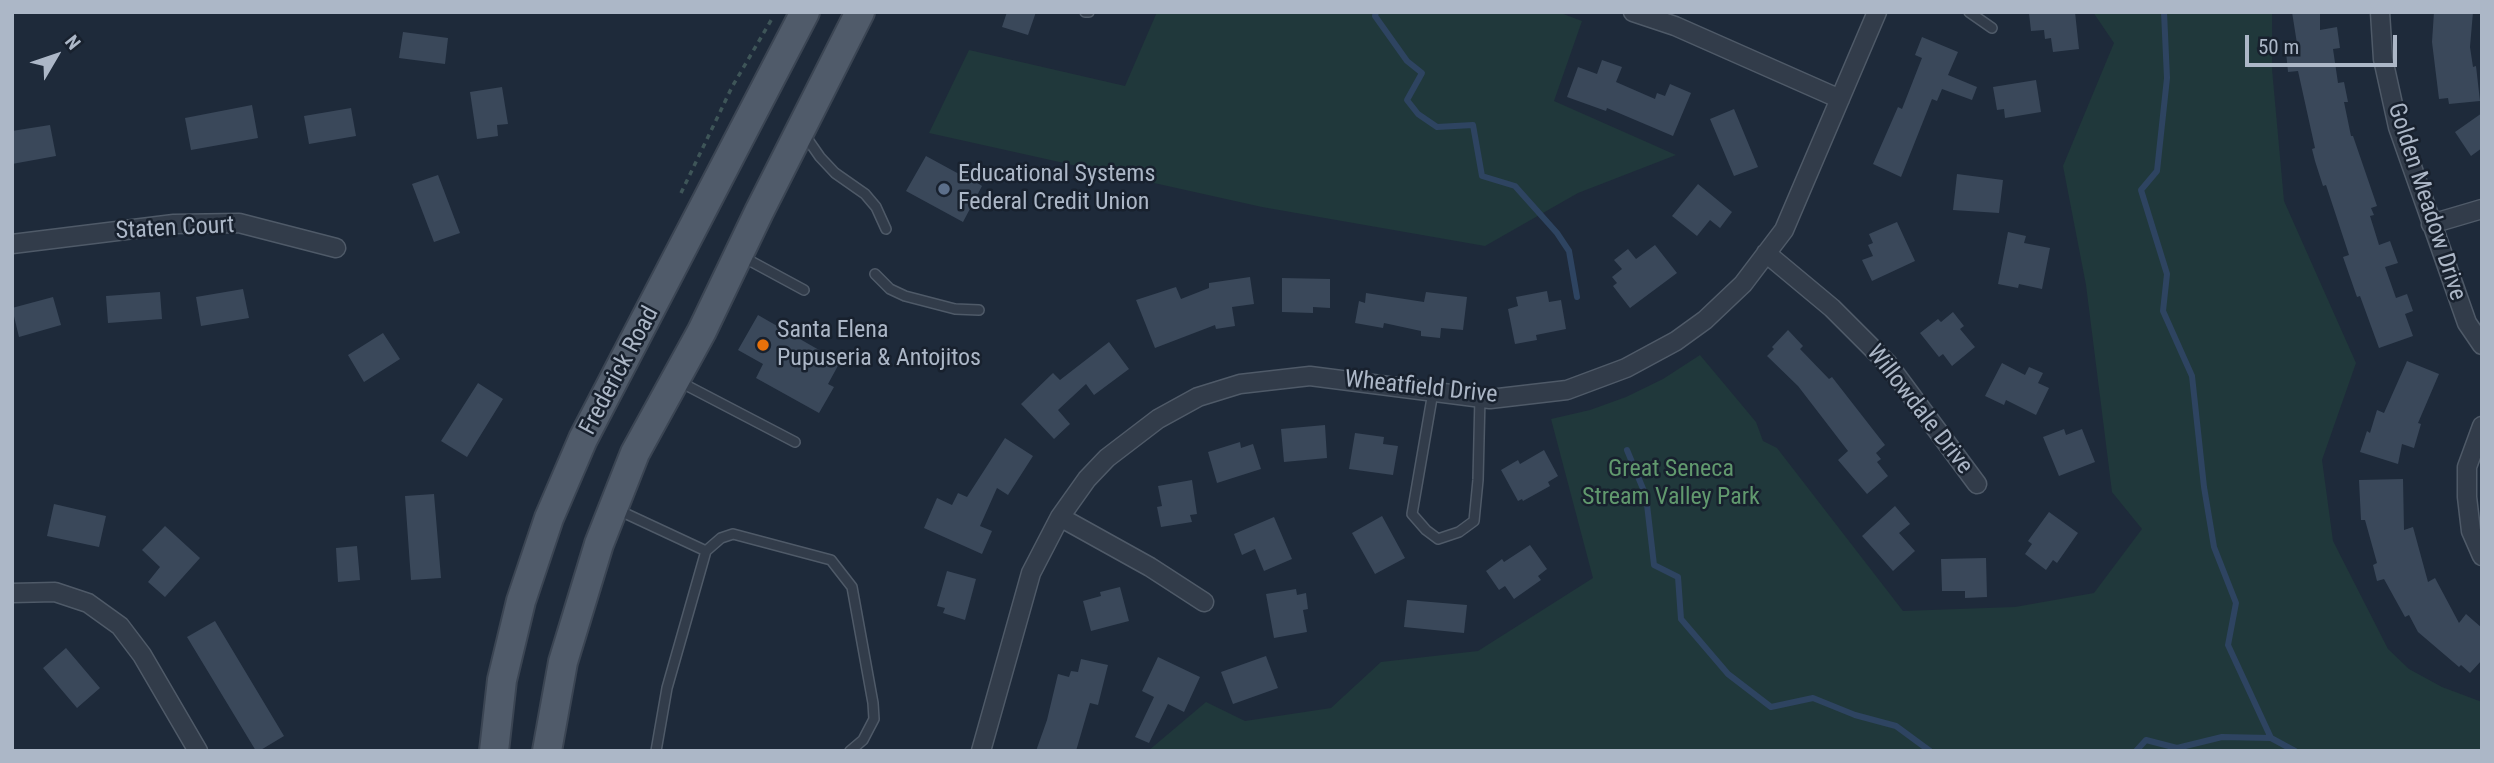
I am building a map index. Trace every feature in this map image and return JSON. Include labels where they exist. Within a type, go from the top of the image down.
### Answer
[{"type":"main road","name":"Frederick Road","points":[[494,751],[502,680],[521,601],[549,518],[583,439],[805,12]]},
{"type":"main road","points":[[547,751],[563,662],[598,544],[635,453],[739,254],[860,12]]},
{"type":"street","points":[[1633,12],[1677,19],[1840,99]]},
{"type":"street","name":"Wheatfield Drive","points":[[981,751],[1031,573],[1060,517],[1087,479],[1107,458],[1158,419],[1198,397],[1240,384],[1310,376],[1490,399],[1567,390],[1626,368],[1676,341],[1705,320],[1743,284],[1784,230],[1877,12]]},
{"type":"street","name":"Golden Meadow Drive","points":[[2380,12],[2383,59],[2398,127],[2467,323],[2482,345]]},
{"type":"street","points":[[2431,224],[2482,209]]},
{"type":"street","name":"Staten Court","points":[[12,244],[174,224],[239,223],[335,248]]},
{"type":"street","name":"Willowdale Drive","points":[[1766,253],[1832,308],[1888,364],[1977,484]]},
{"type":"street","points":[[2482,426],[2467,467],[2471,531],[2482,556]]},
{"type":"street","points":[[1060,517],[1205,602]]},
{"type":"street","points":[[12,593],[55,593],[77,599],[88,603],[120,626],[142,655],[198,751]]},
{"type":"lane","points":[[1969,12],[1993,29]]},
{"type":"lane","points":[[801,130],[835,173],[865,194],[876,207],[886,229]]},
{"type":"lane","points":[[739,254],[804,290]]},
{"type":"lane","points":[[875,274],[890,289],[905,296],[955,309],[979,310]]},
{"type":"lane","points":[[675,379],[795,442]]},
{"type":"lane","points":[[1433,391],[1412,514],[1438,539],[1459,532],[1474,521],[1480,397]]},
{"type":"lane","points":[[613,508],[706,551]]},
{"type":"lane","points":[[656,751],[667,688],[706,551],[721,538],[733,534],[831,560],[852,587],[874,719],[863,740],[850,751]]},
{"type":"green space","points":[[1157,12],[1558,12],[1582,21],[1554,101],[1676,155],[1578,193],[1485,246],[1262,207],[929,133],[969,50],[1125,86]]},
{"type":"green space","name":"Great Seneca Stream Valley Park","points":[[2093,12],[2272,12],[2272,69],[2284,201],[2356,363],[2322,460],[2333,541],[2388,649],[2409,669],[2442,687],[2482,702],[2482,751],[1148,751],[1206,702],[1245,721],[1331,708],[1381,662],[1478,651],[1593,578],[1551,419],[1590,410],[1626,397],[1663,379],[1700,355],[1756,422],[1763,441],[1777,448],[1903,611],[2015,607],[2094,593],[2142,529],[2112,492],[2086,285],[2063,166],[2114,43]]},
{"type":"building","points":[[1007,12],[1036,12],[1028,35],[1002,27]]},
{"type":"building","points":[[2075,12],[2079,49],[2053,52],[2051,38],[2045,39],[2044,30],[2031,31],[2029,13]]},
{"type":"building","points":[[2292,12],[2320,12],[2320,30],[2337,27],[2340,48],[2333,49],[2338,83],[2344,82],[2348,102],[2344,102],[2351,136],[2377,206],[2371,208],[2374,215],[2370,216],[2379,245],[2390,241],[2398,263],[2385,267],[2396,298],[2407,294],[2413,311],[2405,314],[2413,336],[2379,348],[2343,257],[2349,255],[2326,185],[2323,186],[2315,161],[2312,149],[2315,148],[2298,71],[2288,72],[2286,52],[2298,50]]},
{"type":"building","points":[[2434,12],[2473,12],[2470,47],[2473,67],[2476,66],[2480,101],[2449,104],[2448,98],[2439,99],[2432,42]]},
{"type":"building","points":[[403,32],[448,38],[445,64],[399,58]]},
{"type":"building","points":[[1922,37],[1958,52],[1948,75],[1977,87],[1972,100],[1942,89],[1937,101],[1932,99],[1901,177],[1873,164],[1898,107],[1902,109],[1922,58],[1915,55]]},
{"type":"building","points":[[1602,60],[1622,67],[1616,82],[1655,99],[1657,93],[1665,96],[1670,84],[1691,93],[1673,136],[1607,108],[1606,111],[1567,97],[1578,67],[1597,74]]},
{"type":"building","points":[[2036,80],[2041,112],[2005,118],[2004,109],[1997,110],[1993,87]]},
{"type":"building","points":[[502,87],[508,124],[497,125],[498,136],[477,139],[470,92]]},
{"type":"building","points":[[252,105],[258,138],[191,150],[185,118]]},
{"type":"building","points":[[351,108],[356,136],[309,144],[304,116]]},
{"type":"building","points":[[1734,109],[1758,167],[1734,176],[1710,119]]},
{"type":"building","points":[[2482,113],[2482,148],[2471,156],[2455,132]]},
{"type":"building","points":[[50,125],[56,156],[12,164],[12,131]]},
{"type":"building","name":"Educational Systems Federal Credit Union","points":[[926,156],[959,174],[964,166],[981,175],[976,182],[982,186],[963,222],[906,191]]},
{"type":"building","points":[[1957,174],[2003,180],[1999,213],[1953,210]]},
{"type":"building","points":[[438,175],[460,233],[434,242],[412,184]]},
{"type":"building","points":[[1698,184],[1732,212],[1720,228],[1710,220],[1697,236],[1672,216]]},
{"type":"building","points":[[1897,222],[1915,261],[1872,281],[1862,260],[1873,256],[1868,245],[1873,243],[1869,234]]},
{"type":"building","points":[[2008,232],[2026,236],[2024,243],[2050,248],[2042,289],[2019,284],[2018,288],[1998,284]]},
{"type":"building","points":[[1655,245],[1677,273],[1630,308],[1613,286],[1617,283],[1612,277],[1622,269],[1614,260],[1628,249],[1636,259]]},
{"type":"building","points":[[1250,277],[1254,304],[1232,307],[1235,326],[1216,329],[1215,325],[1155,348],[1136,300],[1176,287],[1181,299],[1209,288],[1209,283]]},
{"type":"building","points":[[1282,278],[1330,279],[1330,308],[1313,307],[1313,313],[1282,312]]},
{"type":"building","points":[[243,289],[249,318],[201,326],[196,297]]},
{"type":"building","points":[[1547,291],[1549,302],[1561,300],[1566,329],[1536,335],[1537,340],[1515,344],[1508,309],[1518,306],[1516,297]]},
{"type":"building","points":[[160,292],[162,319],[108,323],[106,296]]},
{"type":"building","points":[[1426,292],[1467,297],[1463,330],[1441,328],[1440,338],[1421,336],[1421,331],[1384,323],[1383,328],[1355,323],[1359,301],[1365,303],[1366,293],[1424,302]]},
{"type":"building","points":[[53,297],[61,325],[19,337],[12,308]]},
{"type":"building","points":[[1953,312],[1964,326],[1960,329],[1975,347],[1952,366],[1943,354],[1939,357],[1920,333],[1938,319],[1941,322]]},
{"type":"building","points":[[758,315],[840,362],[828,384],[834,387],[819,413],[756,378],[763,364],[738,350]]},
{"type":"building","points":[[1788,330],[1803,346],[1800,349],[1829,379],[1832,377],[1885,445],[1876,453],[1881,459],[1877,462],[1888,476],[1867,494],[1838,460],[1848,451],[1798,386],[1767,356]]},
{"type":"building","points":[[383,333],[400,359],[364,382],[348,355]]},
{"type":"building","points":[[1109,342],[1129,369],[1094,395],[1086,384],[1058,410],[1070,424],[1054,439],[1021,404],[1053,373],[1060,380]]},
{"type":"building","points":[[2407,361],[2439,374],[2418,423],[2421,424],[2414,448],[2402,444],[2398,464],[2360,452],[2367,431],[2370,433],[2377,410],[2384,413]]},
{"type":"building","points":[[2002,363],[2025,375],[2029,367],[2043,373],[2038,383],[2049,388],[2036,415],[2006,400],[2004,405],[1985,396]]},
{"type":"building","points":[[478,383],[503,399],[467,457],[441,441]]},
{"type":"building","points":[[1325,425],[1327,458],[1284,462],[1281,429]]},
{"type":"building","points":[[2064,429],[2066,435],[2082,429],[2095,462],[2059,476],[2043,437]]},
{"type":"building","points":[[1355,433],[1384,437],[1383,444],[1398,446],[1393,475],[1349,469]]},
{"type":"building","points":[[1005,438],[1033,456],[1008,495],[997,488],[980,526],[992,531],[982,554],[924,528],[937,498],[952,505],[958,493],[967,497]]},
{"type":"building","points":[[1240,442],[1241,448],[1253,444],[1261,469],[1217,483],[1208,452]]},
{"type":"building","points":[[1544,450],[1558,476],[1548,482],[1550,486],[1523,501],[1518,501],[1501,470],[1518,460],[1520,464]]},
{"type":"building","points":[[2403,479],[2404,530],[2413,527],[2428,582],[2435,578],[2459,623],[2466,614],[2482,628],[2482,660],[2470,673],[2418,632],[2409,615],[2405,617],[2384,579],[2377,581],[2373,565],[2377,563],[2365,520],[2361,520],[2359,480]]},
{"type":"building","points":[[1192,480],[1197,514],[1190,515],[1192,522],[1161,527],[1157,507],[1162,506],[1158,486]]},
{"type":"building","points":[[434,494],[441,578],[411,580],[405,496]]},
{"type":"building","points":[[54,504],[106,516],[99,547],[47,536]]},
{"type":"building","points":[[1895,506],[1910,524],[1899,533],[1915,551],[1893,571],[1862,536]]},
{"type":"building","points":[[2049,512],[2078,533],[2057,563],[2053,560],[2046,570],[2025,554],[2032,544],[2028,541]]},
{"type":"building","points":[[1382,516],[1405,558],[1375,574],[1352,533]]},
{"type":"building","points":[[1274,517],[1292,559],[1264,571],[1255,549],[1242,555],[1234,534]]},
{"type":"building","points":[[165,526],[200,558],[165,597],[148,582],[160,567],[142,550]]},
{"type":"building","points":[[1530,545],[1547,569],[1538,576],[1541,580],[1514,599],[1505,586],[1499,590],[1486,571],[1502,559],[1504,562]]},
{"type":"building","points":[[357,546],[360,580],[338,582],[336,548]]},
{"type":"building","points":[[1986,558],[1987,597],[1965,598],[1965,591],[1942,591],[1941,559]]},
{"type":"building","points":[[947,571],[976,579],[965,620],[943,613],[945,608],[937,606]]},
{"type":"building","points":[[1120,587],[1129,621],[1091,631],[1083,601],[1101,596],[1100,592]]},
{"type":"building","points":[[1296,589],[1297,595],[1306,593],[1308,609],[1303,610],[1307,632],[1274,638],[1266,594]]},
{"type":"building","points":[[1407,600],[1467,605],[1464,633],[1404,627]]},
{"type":"building","points":[[215,621],[284,736],[259,751],[256,751],[187,637]]},
{"type":"building","points":[[66,648],[100,688],[77,708],[43,668]]},
{"type":"building","points":[[1266,656],[1278,688],[1233,704],[1221,672]]},
{"type":"building","points":[[1158,657],[1200,677],[1184,712],[1168,704],[1149,743],[1135,737],[1154,697],[1142,691]]},
{"type":"building","points":[[1081,659],[1108,665],[1098,705],[1090,703],[1076,751],[1036,751],[1058,674],[1069,677],[1071,671],[1078,672]]},
{"type":"waterway","points":[[1376,12],[1375,16],[1407,61],[1422,73],[1407,100],[1418,114],[1437,127],[1473,125],[1482,176],[1515,186],[1557,233],[1569,251],[1577,297]]},
{"type":"waterway","points":[[2164,12],[2167,78],[2157,171],[2141,190],[2167,274],[2163,311],[2192,376],[2204,487],[2214,547],[2236,603],[2228,645],[2271,738],[2295,751]]},
{"type":"waterway","points":[[1627,450],[1646,496],[1654,565],[1678,577],[1681,619],[1728,674],[1771,707],[1813,698],[1855,715],[1896,726],[1930,751]]},
{"type":"waterway","points":[[2136,751],[2146,740],[2177,748],[2222,737],[2271,738]]},
{"type":"place","name":"Educational Systems Federal Credit Union","points":[[944,189]]},
{"type":"place","name":"Santa Elena Pupuseria & Antojitos","points":[[763,345]]}]
